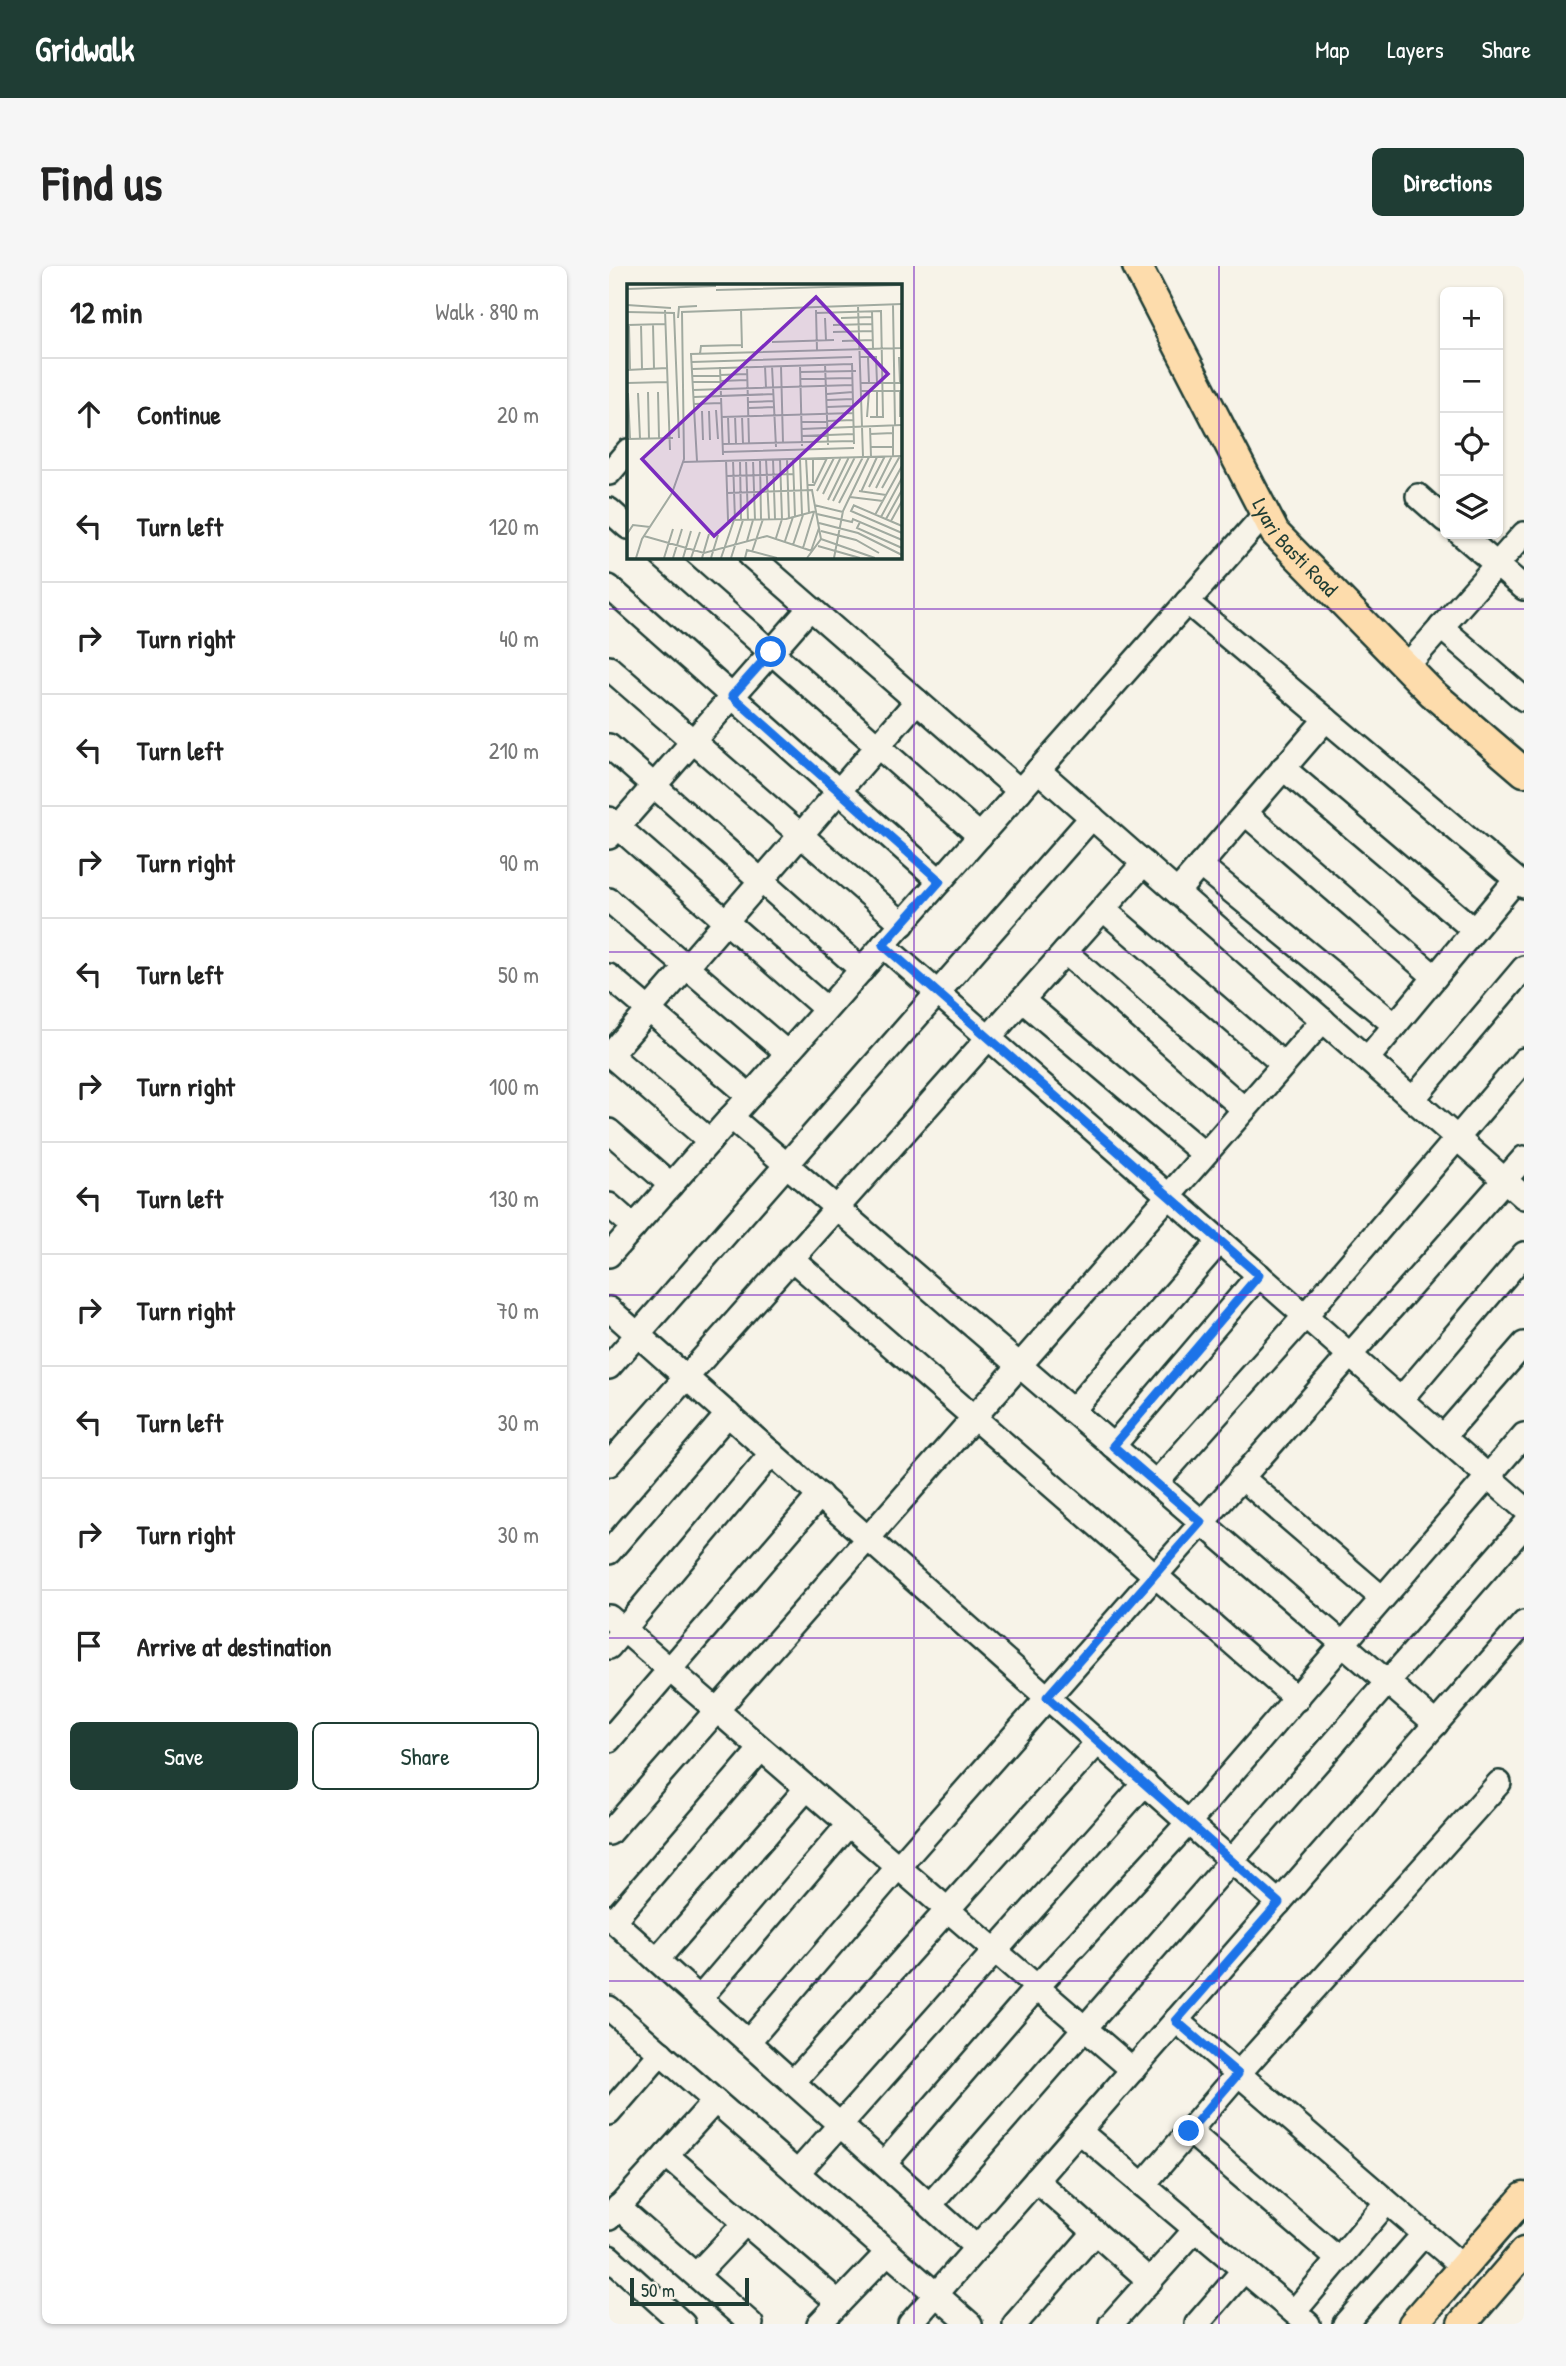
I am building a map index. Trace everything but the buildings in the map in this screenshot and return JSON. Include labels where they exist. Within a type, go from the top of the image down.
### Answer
[{"type":"main road","name":"Lyari Basti Road","points":[[1137,266],[1275,533],[1406,667],[1524,772]]},
{"type":"main road","points":[[1413,2324],[1524,2197]]},
{"type":"main road","points":[[1474,2320],[1524,2252]]},
{"type":"street","points":[[609,472],[627,452]]},
{"type":"street","points":[[1418,496],[1440,516]]},
{"type":"street","points":[[609,510],[627,526]]},
{"type":"street","points":[[609,1255],[1265,514]]},
{"type":"street","points":[[1406,667],[1524,534]]},
{"type":"street","points":[[1467,539],[1524,588]]},
{"type":"street","points":[[664,558],[980,836]]},
{"type":"street","points":[[753,558],[1020,791]]},
{"type":"street","points":[[609,587],[940,881]]},
{"type":"street","points":[[1187,602],[1520,883],[1474,930],[1367,1059]]},
{"type":"street","points":[[810,607],[654,786],[612,828],[826,1009]]},
{"type":"street","points":[[1441,627],[1524,699]]},
{"type":"street","points":[[609,668],[902,923]]},
{"type":"street","points":[[710,1141],[609,1055],[917,701]]},
{"type":"street","points":[[1177,892],[1326,719]]},
{"type":"street","points":[[609,746],[862,970]]},
{"type":"street","points":[[1283,768],[1474,930]]},
{"type":"street","points":[[1038,770],[1524,1197]]},
{"type":"street","points":[[1245,813],[1435,977]]},
{"type":"street","points":[[609,1367],[1092,817]]},
{"type":"street","points":[[609,1464],[1144,863]]},
{"type":"street","points":[[1200,865],[1395,1024]]},
{"type":"street","points":[[609,900],[787,1053]]},
{"type":"street","points":[[1103,909],[1283,1065]]},
{"type":"street","points":[[883,945],[1524,1508]]},
{"type":"street","points":[[1065,952],[1244,1109]]},
{"type":"street","points":[[1413,1099],[1524,968]]},
{"type":"street","points":[[609,976],[750,1096]]},
{"type":"street","points":[[1022,1000],[1205,1154]]},
{"type":"street","points":[[609,1833],[1018,1364],[1323,1020]]},
{"type":"street","points":[[1156,1483],[1305,1316],[1524,1060]]},
{"type":"street","points":[[731,1117],[1436,1724]]},
{"type":"street","points":[[609,1131],[671,1185]]},
{"type":"street","points":[[748,2042],[1047,1697],[1524,1158]]},
{"type":"street","points":[[609,1205],[634,1227]]},
{"type":"street","points":[[1072,1411],[1220,1241]]},
{"type":"street","points":[[1401,1399],[1524,1254]]},
{"type":"street","points":[[791,1258],[1297,1699]]},
{"type":"street","points":[[1113,1446],[1259,1275]]},
{"type":"street","points":[[609,1309],[1279,1903]]},
{"type":"street","points":[[1443,1437],[1524,1344]]},
{"type":"street","points":[[609,1552],[728,1414]]},
{"type":"street","points":[[884,2164],[1037,1987],[1189,1822],[1297,1699],[1524,1434]]},
{"type":"street","points":[[772,1453],[614,1631],[670,1670],[1133,2070]]},
{"type":"street","points":[[1241,1477],[1382,1598]]},
{"type":"street","points":[[609,1740],[820,1495]]},
{"type":"street","points":[[930,2205],[1524,1526]]},
{"type":"street","points":[[910,2324],[1524,1623]]},
{"type":"street","points":[[793,2082],[1098,1742]]},
{"type":"street","points":[[761,1749],[611,1919],[977,2248]]},
{"type":"street","points":[[797,2173],[1145,1783]]},
{"type":"street","points":[[1143,2185],[1238,2074],[1499,1783]]},
{"type":"street","points":[[657,1961],[807,1788]]},
{"type":"street","points":[[700,1998],[849,1824]]},
{"type":"street","points":[[609,2008],[970,2324]]},
{"type":"street","points":[[1176,2021],[1463,2267]]},
{"type":"street","points":[[611,2106],[661,2053]]},
{"type":"street","points":[[715,2101],[614,2212],[696,2275],[751,2324]]},
{"type":"street","points":[[1079,2131],[1301,2318],[1338,2259],[1387,2202]]},
{"type":"street","points":[[1189,2131],[1338,2259]]},
{"type":"street","points":[[666,2155],[839,2302]]},
{"type":"street","points":[[1036,2180],[1150,2281]]},
{"type":"street","points":[[696,2275],[745,2223]]},
{"type":"street","points":[[1111,2324],[1196,2229]]},
{"type":"street","points":[[1015,2324],[1095,2232]]},
{"type":"street","points":[[1345,2324],[1424,2234]]},
{"type":"street","points":[[819,2324],[888,2252]]},
{"type":"street","points":[[609,2257],[683,2324]]},
{"type":"street","points":[[1198,2323],[1244,2270]]},
{"type":"route","points":[[771,652],[732,696],[940,881],[883,945],[1259,1275],[1113,1446],[1201,1522],[1047,1697],[1279,1903],[1176,2021],[1238,2074],[1189,2131]]}]
